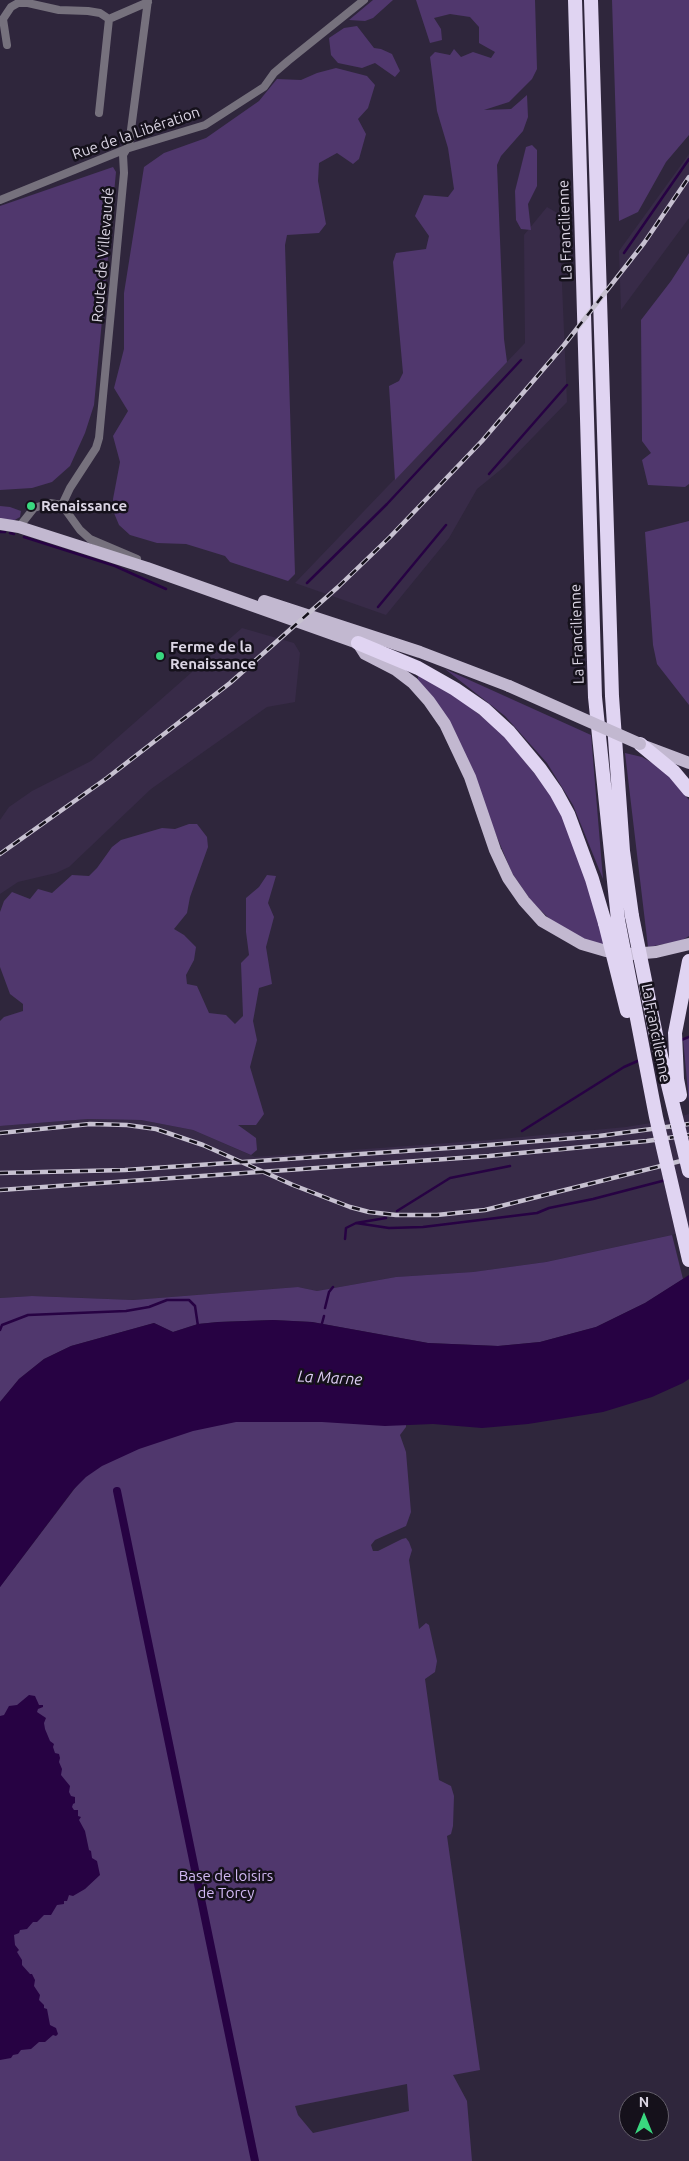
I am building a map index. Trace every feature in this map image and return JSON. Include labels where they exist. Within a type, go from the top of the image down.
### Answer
[{"type":"highway","name":"La Francilienne","points":[[575,0],[595,697],[612,922],[689,1260]]},
{"type":"highway","name":"La Francilienne","points":[[591,0],[611,677],[623,851],[640,965],[689,1171]]},
{"type":"highway","points":[[358,643],[418,668],[455,689],[484,710],[519,744],[556,792],[568,814],[592,879],[612,922]]},
{"type":"highway","points":[[640,744],[674,772],[689,790]]},
{"type":"highway","points":[[680,1130],[684,1111],[677,1079],[675,1032],[689,962]]},
{"type":"main road","points":[[0,524],[35,528],[411,649],[509,686],[640,744],[689,763]]},
{"type":"main road","points":[[19,527],[147,568],[358,643],[365,654],[396,670],[413,683],[429,701],[445,724],[470,777],[495,850],[508,878],[524,901],[542,921],[582,944],[606,951],[632,954],[656,952],[689,944]]},
{"type":"street","name":"Rue de la Libération","points":[[0,200],[126,148],[205,126],[264,87],[274,73],[364,0]]},
{"type":"street","name":"Route de Villevaudé","points":[[62,505],[70,488],[96,448],[98,438],[124,173],[122,155],[128,145],[148,1]]},
{"type":"street","points":[[109,19],[148,1]]},
{"type":"street","points":[[7,45],[3,19],[11,7],[18,3],[28,3],[59,10],[88,10],[100,13],[109,19]]},
{"type":"street","points":[[98,113],[109,19]]},
{"type":"street","points":[[19,527],[34,508],[50,503],[62,505],[80,530],[90,539],[144,562]]},
{"type":"shaded area","points":[[689,154],[689,218],[621,310],[619,251]]},
{"type":"shaded area","points":[[547,207],[559,214],[567,402],[504,467],[477,489],[449,538],[386,615],[295,583],[525,343],[524,235]]},
{"type":"shaded area","points":[[242,628],[294,643],[300,653],[295,702],[267,707],[151,789],[69,867],[56,873],[18,882],[0,894],[0,820],[9,807],[32,791],[91,761]]},
{"type":"shaded area","points":[[689,1114],[689,1229],[672,1235],[546,1262],[473,1272],[396,1277],[317,1291],[298,1287],[133,1300],[32,1296],[0,1298],[0,1126],[88,1119],[141,1120],[193,1130],[255,1157],[490,1140],[626,1127],[663,1121]]},
{"type":"green space","points":[[373,0],[393,0],[373,18],[365,21],[349,20]]},
{"type":"green space","points":[[416,0],[535,0],[537,69],[532,79],[509,102],[484,110],[511,109],[527,95],[528,117],[523,131],[501,156],[497,165],[504,339],[507,362],[395,480],[389,386],[399,381],[403,373],[393,262],[396,253],[426,249],[429,236],[415,216],[424,195],[448,197],[454,189],[448,148],[437,111],[430,57],[435,52],[450,55],[454,49],[461,57],[473,52],[491,58],[495,52],[479,43],[479,27],[470,17],[450,14],[434,18],[441,29],[442,40],[430,43]]},
{"type":"green space","points":[[612,0],[689,0],[689,135],[666,162],[638,212],[619,221]]},
{"type":"green space","points":[[357,26],[374,48],[392,54],[400,71],[395,77],[375,63],[362,68],[338,63],[331,55],[329,38],[344,28]]},
{"type":"green space","points":[[336,68],[367,76],[375,85],[368,108],[358,119],[366,134],[359,159],[353,164],[337,153],[319,163],[318,181],[326,224],[319,233],[287,235],[285,245],[295,574],[288,581],[230,562],[225,556],[186,544],[157,543],[130,535],[119,525],[114,513],[113,499],[120,462],[113,436],[128,411],[114,388],[124,349],[124,293],[144,167],[164,153],[206,138],[259,101],[277,79],[301,80]]},
{"type":"green space","points":[[532,145],[537,150],[537,186],[528,204],[531,230],[521,229],[516,220],[515,191],[526,147]]},
{"type":"green space","points":[[113,167],[116,172],[94,405],[85,433],[70,466],[52,482],[32,488],[0,490],[0,206]]},
{"type":"green space","points":[[689,253],[689,484],[685,487],[648,485],[642,460],[651,453],[642,441],[641,320],[671,281]]},
{"type":"green space","points":[[0,506],[21,511],[20,517],[13,521],[0,519]]},
{"type":"green space","points":[[689,521],[689,705],[657,664],[653,645],[645,532]]},
{"type":"green space","points":[[445,669],[591,735],[603,879],[573,805],[547,763],[505,716]]},
{"type":"green space","points":[[418,674],[460,699],[501,732],[556,800],[570,832],[608,949],[556,925],[532,902],[512,873],[494,830],[418,682]]},
{"type":"green space","points":[[625,753],[642,757],[663,769],[689,800],[689,936],[681,941],[648,947]]},
{"type":"green space","points":[[189,824],[197,824],[207,837],[208,847],[190,897],[187,913],[174,929],[184,935],[196,947],[194,960],[186,975],[187,984],[197,986],[209,1013],[226,1015],[235,1024],[243,1016],[241,963],[249,955],[246,932],[246,898],[259,887],[267,875],[276,876],[268,903],[274,917],[266,947],[272,984],[259,988],[253,1021],[257,1040],[250,1067],[264,1114],[256,1125],[238,1125],[256,1138],[257,1150],[251,1155],[193,1130],[141,1120],[88,1119],[0,1126],[0,1021],[4,1017],[23,1011],[23,1004],[10,994],[0,967],[0,912],[4,901],[12,892],[30,899],[38,889],[52,893],[72,875],[89,876],[112,847],[121,840],[162,828],[175,829]]},
{"type":"green space","points":[[689,1037],[689,1102],[683,1039]]},
{"type":"green space","points":[[672,1235],[683,1279],[645,1303],[596,1327],[540,1342],[498,1346],[428,1343],[312,1322],[273,1320],[198,1324],[173,1332],[154,1323],[71,1346],[44,1359],[19,1379],[0,1402],[0,1298],[32,1296],[133,1300],[298,1287],[317,1291],[396,1277],[473,1272],[546,1262]]},
{"type":"green space","name":"Base de loisirs de Torcy","points":[[257,1421],[406,1422],[406,1427],[400,1435],[406,1452],[411,1512],[406,1526],[375,1540],[371,1545],[373,1551],[378,1551],[402,1539],[406,1538],[409,1542],[412,1550],[409,1560],[419,1629],[426,1623],[429,1625],[437,1661],[435,1672],[425,1679],[439,1780],[451,1786],[454,1796],[453,1826],[451,1834],[447,1836],[480,2070],[453,2075],[467,2101],[472,2161],[0,2161],[0,1587],[91,1467],[202,1423]],"holes":[[[407,2084],[409,2111],[313,2133],[298,2115],[295,2106]]]},
{"type":"water","name":"La Marne","points":[[689,1275],[689,1379],[683,1383],[652,1397],[603,1412],[528,1424],[482,1428],[433,1424],[385,1426],[322,1422],[236,1422],[193,1431],[139,1449],[102,1466],[86,1477],[74,1489],[0,1587],[0,1402],[19,1379],[44,1359],[71,1346],[154,1323],[173,1332],[198,1324],[273,1320],[312,1322],[428,1343],[498,1346],[540,1342],[596,1327],[645,1303]]},
{"type":"water","points":[[29,1695],[35,1696],[39,1705],[43,1705],[37,1712],[46,1718],[44,1723],[45,1729],[50,1741],[54,1744],[55,1753],[59,1754],[59,1762],[62,1769],[61,1775],[70,1786],[69,1792],[71,1796],[75,1797],[75,1803],[72,1807],[74,1810],[78,1810],[78,1816],[81,1817],[79,1820],[85,1831],[92,1858],[97,1861],[100,1875],[85,1889],[73,1896],[69,1895],[67,1901],[64,1901],[64,1904],[57,1905],[51,1915],[44,1915],[37,1922],[33,1922],[27,1929],[20,1930],[19,1933],[14,1935],[15,1945],[19,1950],[17,1952],[22,1960],[22,1965],[32,1974],[35,1980],[34,1986],[40,1995],[39,2000],[44,2005],[44,2008],[47,2009],[50,2025],[56,2028],[58,2034],[56,2036],[53,2035],[45,2042],[39,2042],[31,2049],[21,2050],[11,2058],[0,2060],[0,1716],[4,1715],[9,1706],[17,1705]]},
{"type":"waterway","points":[[624,253],[689,159]]},
{"type":"waterway","points":[[307,583],[387,504],[521,360]]},
{"type":"waterway","points":[[489,474],[567,385]]},
{"type":"waterway","points":[[378,607],[446,525]]},
{"type":"waterway","points":[[0,532],[5,532]]},
{"type":"waterway","points":[[10,533],[14,534]]},
{"type":"waterway","points":[[24,537],[115,566],[166,589]]},
{"type":"waterway","points":[[679,1041],[689,1037]]},
{"type":"waterway","points":[[522,1131],[624,1067],[640,1060]]},
{"type":"waterway","points":[[397,1211],[450,1178],[510,1166]]},
{"type":"waterway","points":[[356,1223],[389,1228],[423,1227],[537,1213],[549,1208],[666,1180]]},
{"type":"waterway","points":[[345,1239],[346,1228],[356,1223],[386,1218]]},
{"type":"waterway","points":[[325,1308],[329,1292],[333,1287]]},
{"type":"waterway","points":[[0,1330],[2,1325],[28,1315],[126,1311],[149,1307],[167,1300],[189,1300],[195,1306],[198,1326]]},
{"type":"waterway","points":[[321,1327],[324,1316]]},
{"type":"waterway","points":[[117,1491],[255,2161]]},
{"type":"railway","points":[[0,854],[107,778],[230,683],[338,587],[390,537],[482,441],[564,345],[644,243],[689,177]]},
{"type":"railway","points":[[0,1133],[90,1124],[127,1125],[156,1129],[203,1145],[293,1185],[350,1207],[369,1212],[396,1215],[437,1215],[485,1210],[689,1159]]},
{"type":"railway","points":[[0,1173],[125,1170],[464,1147],[599,1136],[689,1124]]},
{"type":"railway","points":[[0,1190],[489,1156],[647,1141],[689,1135]]},
{"type":"place","name":"Renaissance","points":[[31,506]]},
{"type":"place","name":"Ferme de la Renaissance","points":[[160,656]]}]
